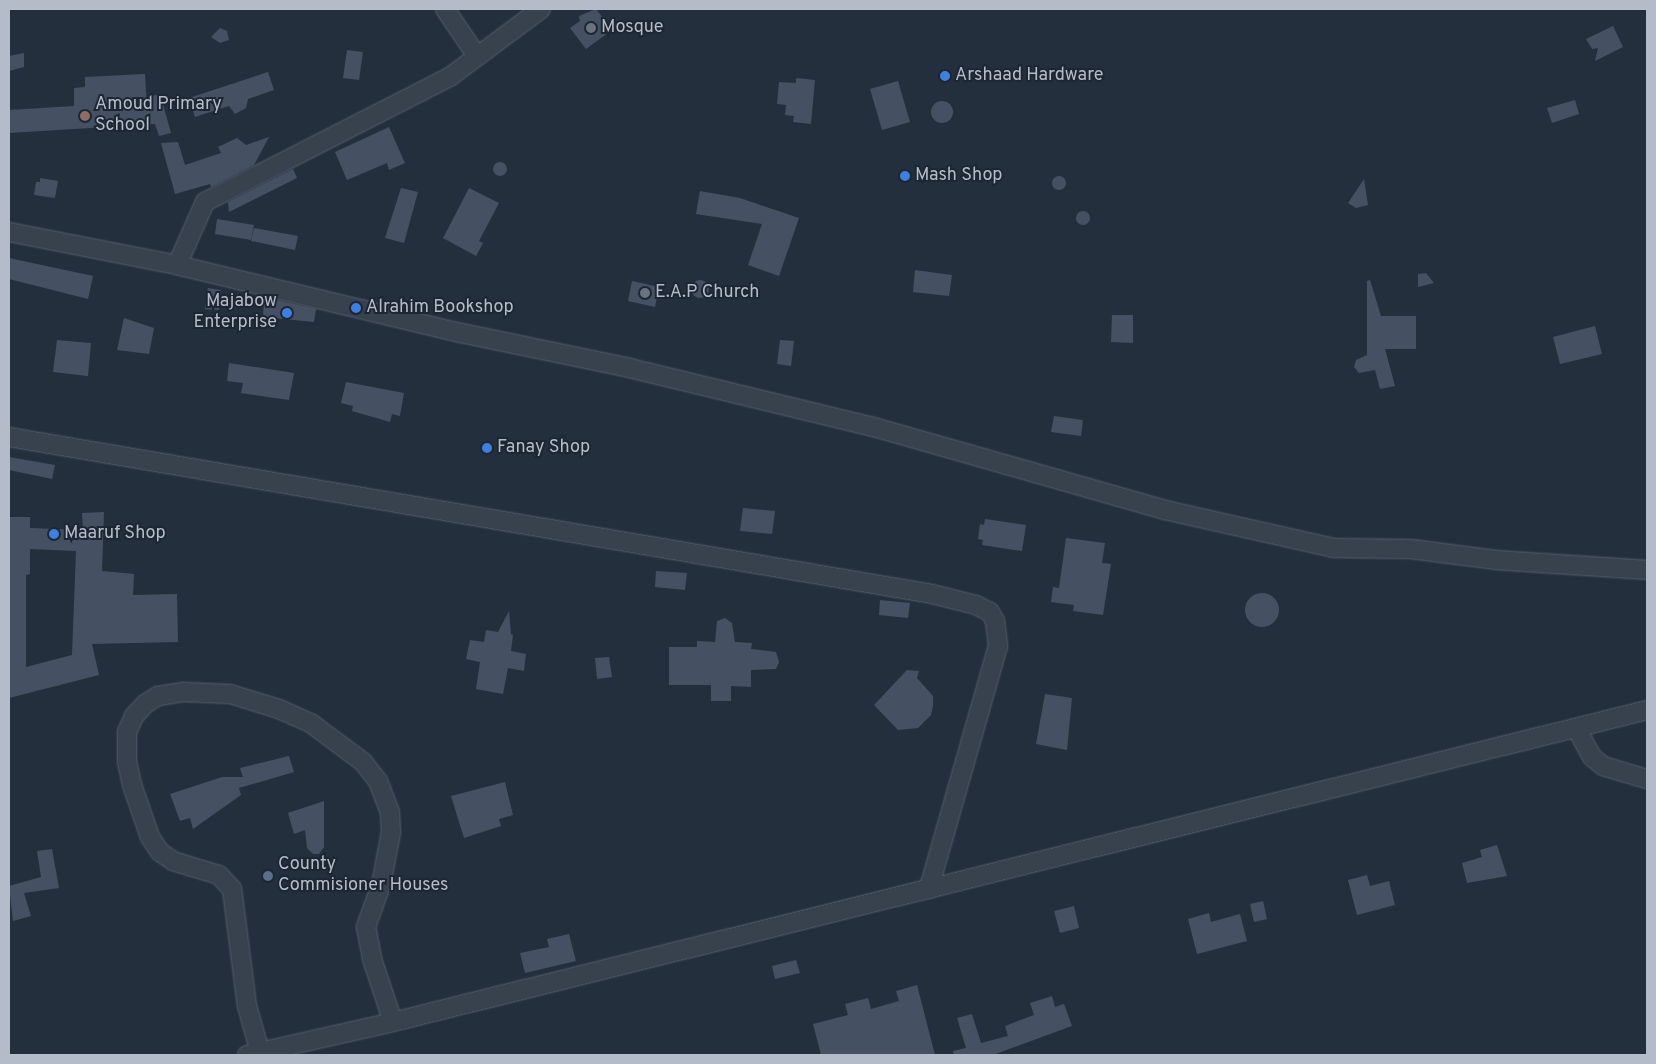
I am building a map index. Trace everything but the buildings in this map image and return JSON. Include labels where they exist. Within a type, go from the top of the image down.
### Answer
[{"type":"street","points":[[445,9],[478,56]]},
{"type":"street","points":[[177,265],[205,202],[451,76],[541,9]]},
{"type":"street","points":[[9,232],[177,265],[461,333],[668,377],[893,432],[1165,510],[1333,548],[1411,549],[1497,560],[1647,570]]},
{"type":"street","points":[[9,437],[932,594],[976,605],[990,612],[995,621],[998,646],[929,889]]},
{"type":"street","points":[[393,1022],[372,959],[366,927],[381,885],[391,832],[390,813],[378,781],[363,762],[312,724],[279,709],[230,694],[183,692],[158,696],[139,710],[127,732],[127,762],[132,785],[150,837],[160,852],[173,861],[219,875],[232,889],[253,1054],[393,1022],[1647,710]]},
{"type":"street","points":[[1576,728],[1592,757],[1603,766],[1647,779]]},
{"type":"place","name":"Mosque","points":[[591,28]]},
{"type":"place","name":"Arshaad Hardware","points":[[945,76]]},
{"type":"place","name":"Amoud Primary School","points":[[85,116]]},
{"type":"place","name":"Mash Shop","points":[[905,176]]},
{"type":"place","name":"E.A.P Church","points":[[645,293]]},
{"type":"place","name":"Alrahim Bookshop","points":[[356,308]]},
{"type":"place","name":"Majabow Enterprise","points":[[287,313]]},
{"type":"place","name":"Fanay Shop","points":[[487,448]]},
{"type":"place","name":"Maaruf Shop","points":[[54,534]]},
{"type":"place","name":"County Commisioner Houses","points":[[268,876]]}]
